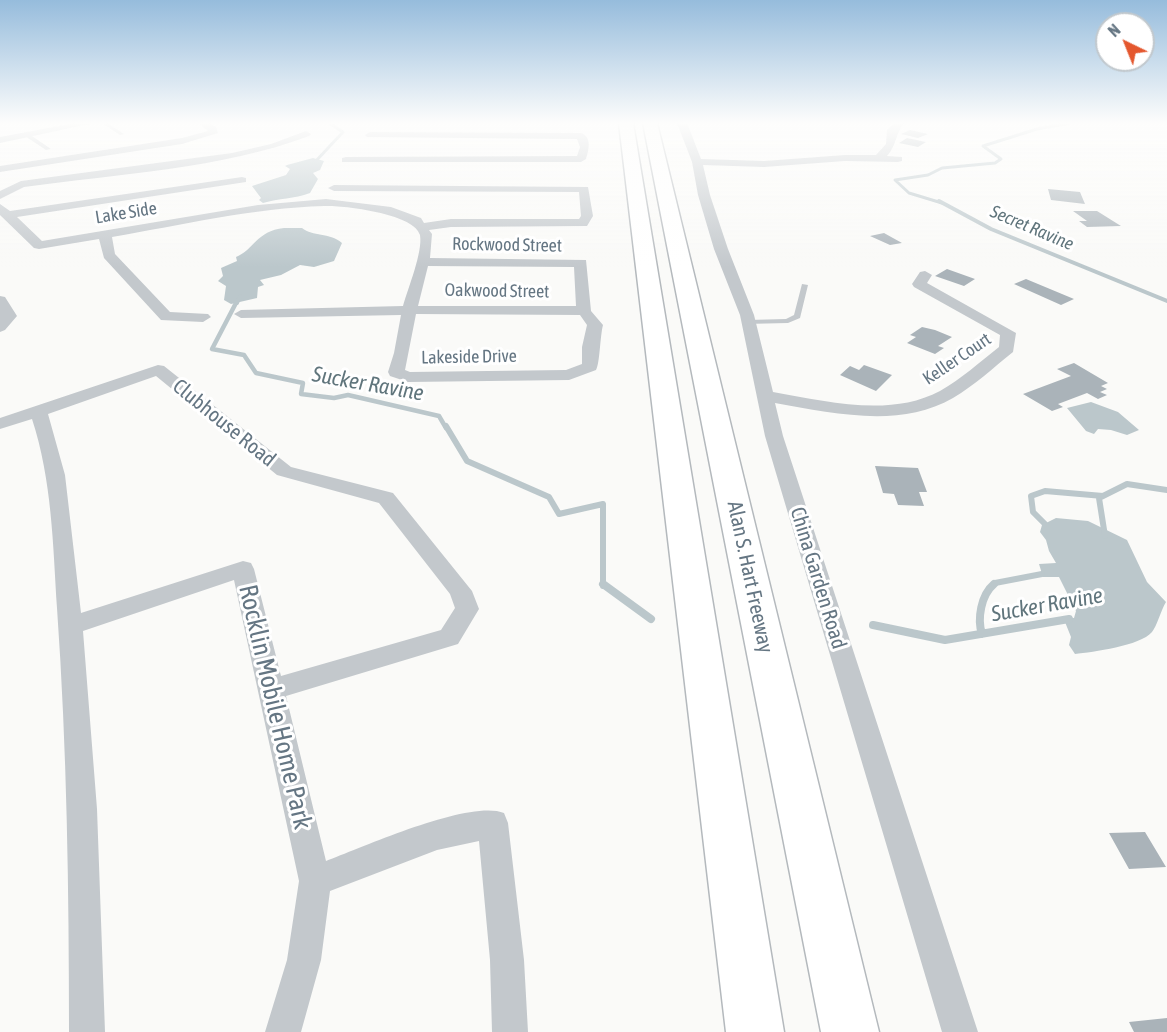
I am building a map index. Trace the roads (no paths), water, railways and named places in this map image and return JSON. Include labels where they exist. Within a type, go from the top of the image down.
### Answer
[{"type":"highway","points":[[633,171],[754,1032]]},
{"type":"highway","name":"Alan S. Hart Freeway","points":[[661,171],[850,1032]]},
{"type":"street","points":[[4,211],[244,182],[253,171]]},
{"type":"street","points":[[341,171],[326,202],[391,211],[417,221],[421,227],[452,223],[583,223],[587,216],[584,189],[368,171]]},
{"type":"street","name":"China Garden Road","points":[[699,171],[721,249],[737,287],[748,322],[774,436],[960,1032]]},
{"type":"street","points":[[0,196],[21,184],[244,182]]},
{"type":"street","name":"Lake Side","points":[[4,211],[39,245],[105,235],[244,182],[326,202]]},
{"type":"street","name":"Lakeside Drive","points":[[421,227],[426,234],[426,248],[409,310],[402,353],[396,372],[408,377],[569,375],[590,366],[590,347],[595,325],[584,311]]},
{"type":"street","points":[[105,235],[109,255],[166,317],[203,317]]},
{"type":"street","name":"Rockwood Street","points":[[422,262],[580,263],[584,311]]},
{"type":"street","name":"Keller Court","points":[[765,396],[842,408],[896,412],[940,398],[1007,349],[1008,333],[919,284],[925,274]]},
{"type":"street","points":[[0,300],[9,316],[0,327]]},
{"type":"street","name":"Oakwood Street","points":[[241,314],[409,310],[584,311]]},
{"type":"street","name":"Clubhouse Road","points":[[0,424],[158,370],[284,471],[386,498],[460,591],[467,609],[449,637],[271,690]]},
{"type":"street","points":[[38,411],[49,438],[56,477],[71,626],[86,897],[87,1032]]},
{"type":"street","name":"Rocklin Mobile Home Park","points":[[71,626],[243,569],[315,881],[304,960],[283,1032]]},
{"type":"street","points":[[315,881],[437,835],[493,823],[507,960],[510,1032]]},
{"type":"lane","points":[[748,322],[788,321],[797,316],[804,285]]},
{"type":"waterway","name":"Secret Ravine","points":[[936,171],[928,175],[895,180],[909,193],[942,203]]},
{"type":"waterway","name":"Secret Ravine","points":[[939,201],[991,229],[1167,301]]},
{"type":"waterway","name":"Sucker Ravine","points":[[237,303],[240,296]]},
{"type":"waterway","name":"Sucker Ravine","points":[[237,301],[212,349],[244,355],[256,373],[303,383],[301,394],[334,398],[348,395],[439,416],[446,428]]},
{"type":"waterway","name":"Sucker Ravine","points":[[446,426],[467,461],[549,497],[559,514],[603,504],[603,584]]},
{"type":"waterway","name":"Sucker Ravine","points":[[1103,496],[1127,484],[1167,490]]},
{"type":"waterway","points":[[1045,524],[1033,512],[1031,496],[1045,491],[1103,496]]},
{"type":"waterway","name":"Sucker Ravine","points":[[1103,496],[1099,498],[1105,536]]},
{"type":"waterway","points":[[994,584],[1042,574]]},
{"type":"waterway","name":"Sucker Ravine","points":[[603,584],[651,619]]},
{"type":"waterway","points":[[982,634],[981,608],[986,594],[994,584]]},
{"type":"waterway","name":"Sucker Ravine","points":[[982,634],[1069,619]]},
{"type":"waterway","name":"Sucker Ravine","points":[[873,625],[945,640],[982,634]]}]
